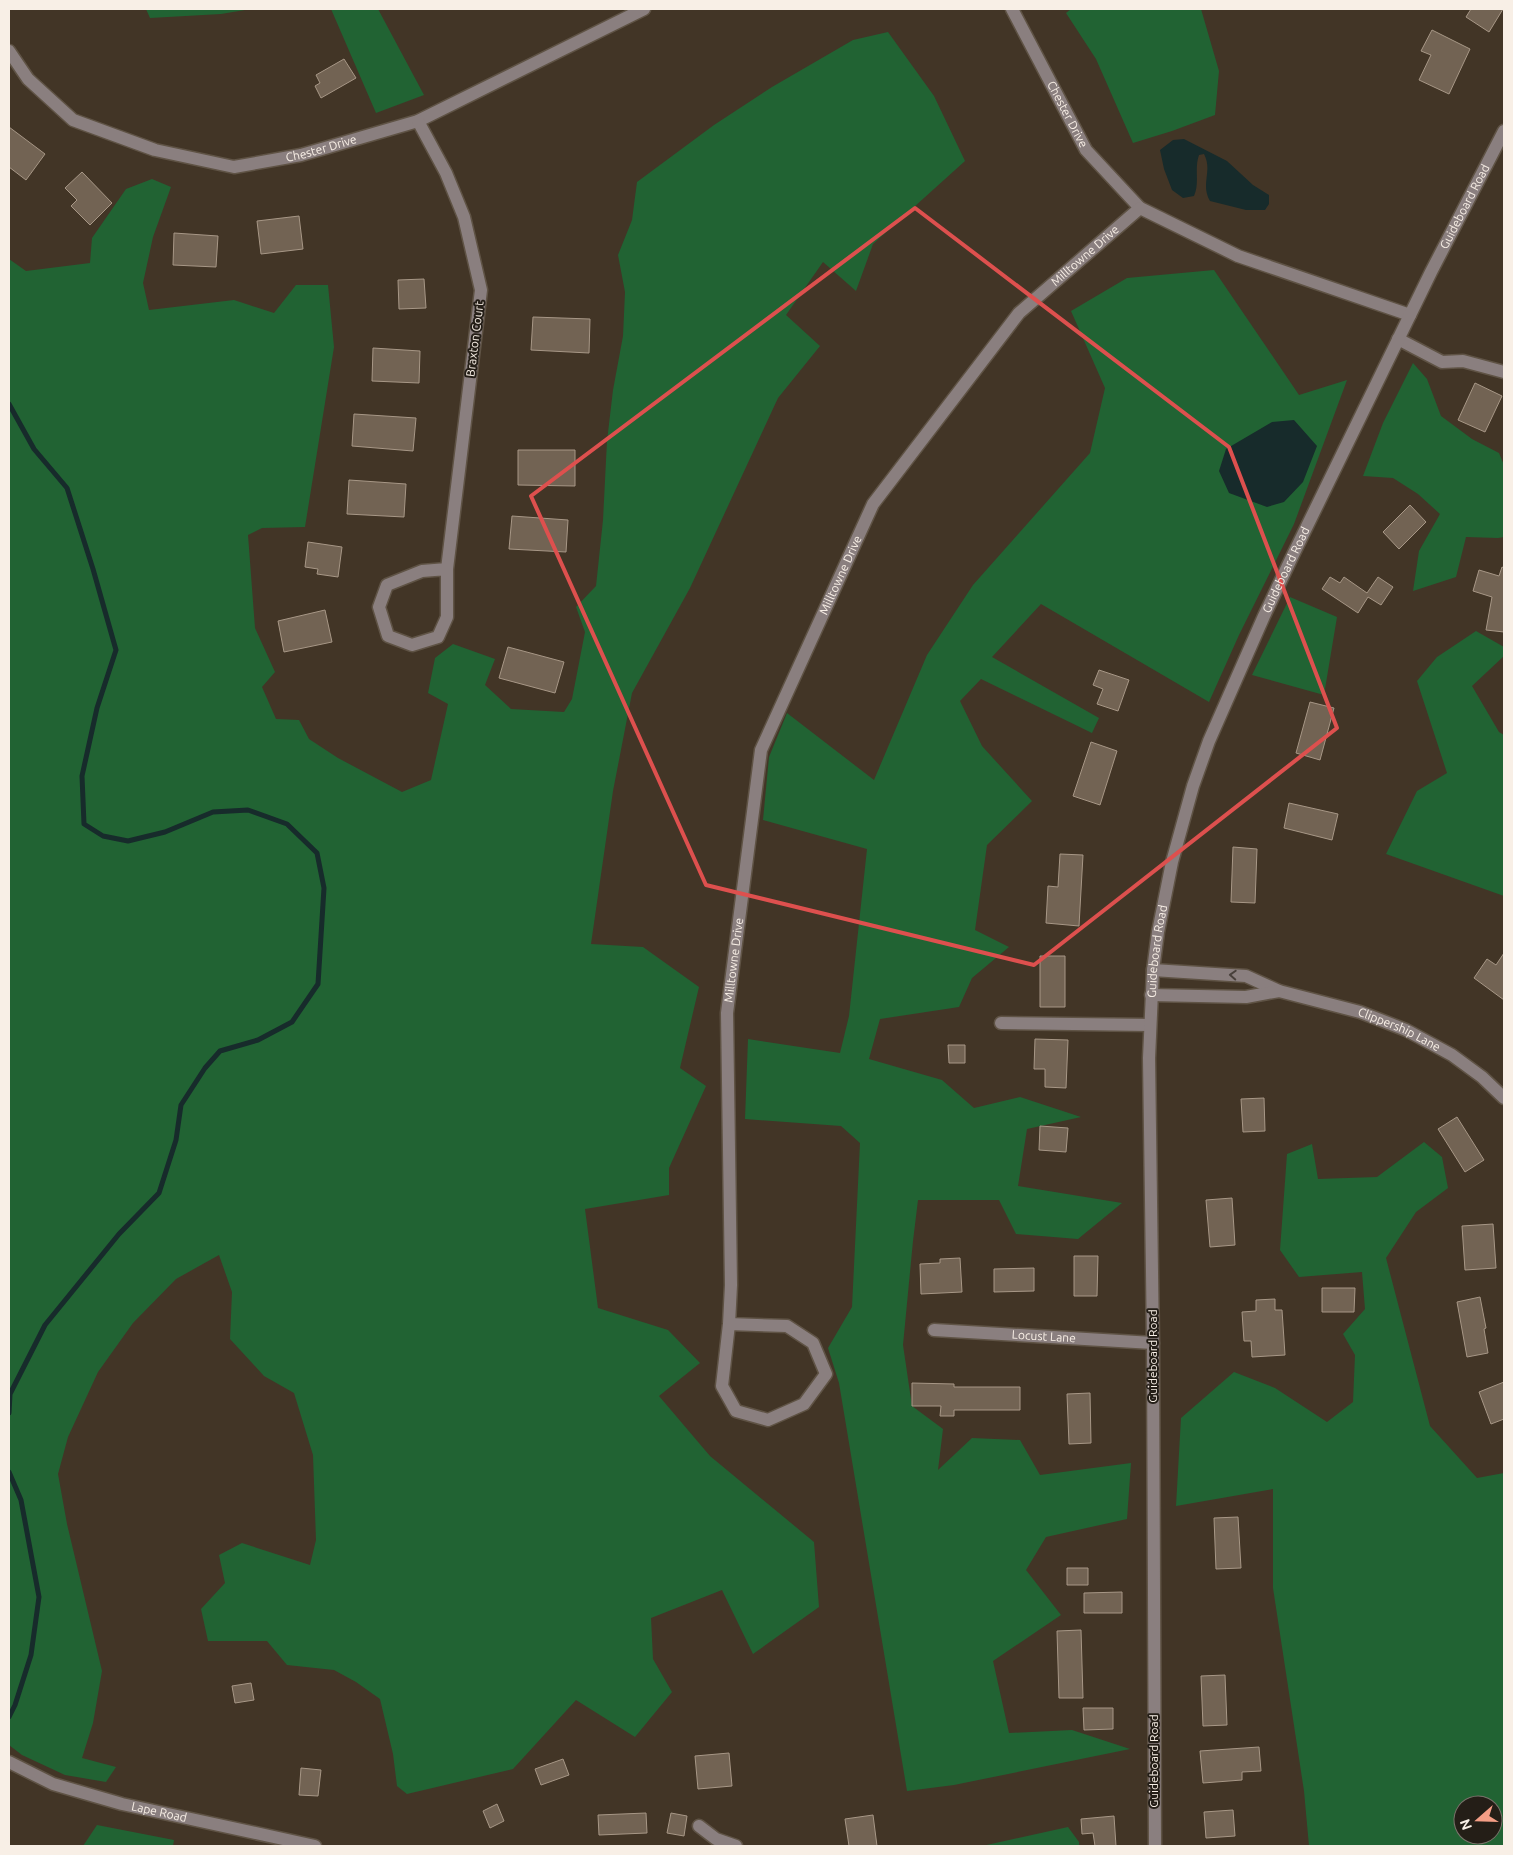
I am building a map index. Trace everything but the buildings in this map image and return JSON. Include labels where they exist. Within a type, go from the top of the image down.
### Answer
[{"type":"street","name":"Chester Drive","points":[[9,51],[28,79],[73,120],[155,150],[234,167],[301,155],[418,121],[644,9]]},
{"type":"street","name":"Chester Drive","points":[[1012,9],[1086,150],[1140,208]]},
{"type":"street","name":"Braxton Court","points":[[418,121],[446,173],[464,217],[481,290],[447,569],[447,617],[438,637],[412,645],[388,636],[379,607],[387,585],[422,571],[447,569]]},
{"type":"street","name":"Guideboard Road","points":[[1155,1846],[1153,1343],[1149,1058],[1153,970],[1158,932],[1172,862],[1193,786],[1209,741],[1264,616],[1398,339],[1502,139]]},
{"type":"street","points":[[1140,208],[1238,256],[1410,315]]},
{"type":"street","name":"Milltowne Drive","points":[[729,1324],[787,1326],[813,1343],[826,1374],[804,1404],[768,1420],[736,1411],[722,1386],[731,1285],[727,1013],[761,750],[873,504],[1019,313],[1140,208]]},
{"type":"street","points":[[1398,339],[1442,362],[1463,361],[1504,372]]},
{"type":"street","name":"Clippership Lane","points":[[1153,970],[1246,976],[1279,991],[1360,1012],[1406,1030],[1452,1055],[1482,1077],[1504,1098]]},
{"type":"street","name":"Clippership Lane","points":[[1151,995],[1246,997],[1279,991]]},
{"type":"street","points":[[1001,1023],[1150,1025]]},
{"type":"street","name":"Locust Lane","points":[[934,1330],[1153,1343]]},
{"type":"street","name":"Lape Road","points":[[9,1762],[53,1784],[104,1799],[315,1846]]},
{"type":"street","points":[[699,1826],[716,1839],[736,1846]]},
{"type":"highlighted area","points":[[915,208],[1229,447],[1337,728],[1034,965],[706,885],[531,496]]},
{"type":"green space","points":[[146,9],[251,9],[221,14],[150,18]]},
{"type":"green space","points":[[331,9],[378,9],[424,95],[376,113]]},
{"type":"green space","points":[[1071,9],[1201,9],[1219,71],[1215,115],[1133,143],[1096,59],[1066,13]]},
{"type":"green space","points":[[888,32],[934,96],[965,161],[873,244],[856,291],[823,262],[786,315],[820,346],[778,398],[690,588],[632,693],[613,791],[591,944],[643,947],[699,987],[680,1068],[706,1086],[669,1168],[669,1195],[585,1209],[598,1308],[668,1330],[700,1363],[659,1396],[710,1456],[814,1542],[819,1607],[753,1654],[722,1590],[651,1618],[653,1659],[672,1692],[635,1737],[576,1700],[513,1769],[407,1794],[397,1786],[393,1754],[380,1699],[356,1682],[334,1670],[287,1665],[267,1641],[208,1641],[201,1609],[225,1583],[219,1555],[242,1543],[310,1565],[316,1540],[313,1455],[294,1393],[264,1376],[230,1339],[232,1292],[219,1255],[176,1279],[133,1323],[98,1372],[68,1437],[58,1474],[67,1524],[102,1671],[93,1723],[82,1758],[116,1767],[106,1782],[65,1775],[22,1755],[9,1745],[9,259],[26,271],[90,263],[92,238],[126,189],[152,179],[171,187],[153,237],[143,283],[149,310],[234,300],[274,313],[296,285],[328,285],[334,347],[305,527],[262,528],[248,535],[255,628],[275,672],[262,687],[276,719],[299,720],[309,739],[338,758],[402,792],[431,780],[448,704],[428,693],[435,658],[453,644],[495,659],[485,685],[511,709],[564,712],[572,699],[585,632],[576,607],[596,586],[603,520],[607,441],[613,390],[623,336],[625,292],[618,255],[632,220],[637,182],[714,125],[772,87],[853,40]]},
{"type":"green space","points":[[1214,270],[1299,395],[1347,380],[1294,524],[1239,635],[1209,702],[1041,604],[992,657],[1099,718],[1092,733],[981,679],[960,701],[982,746],[1032,801],[987,845],[975,930],[1009,947],[972,978],[959,1007],[880,1019],[869,1059],[942,1080],[974,1108],[1020,1097],[1081,1117],[1027,1129],[1018,1186],[1122,1203],[1078,1239],[1016,1234],[999,1200],[918,1200],[903,1345],[912,1406],[943,1429],[938,1470],[972,1438],[1020,1440],[1040,1475],[1131,1463],[1127,1519],[1046,1537],[1026,1570],[1061,1615],[993,1661],[1009,1733],[1072,1730],[1130,1749],[954,1785],[907,1791],[839,1383],[828,1348],[852,1307],[860,1143],[841,1126],[745,1119],[748,1039],[840,1053],[849,1016],[867,849],[763,820],[769,757],[787,713],[874,780],[927,655],[973,585],[1090,453],[1105,388],[1071,311],[1127,278]]},
{"type":"green space","points":[[1413,363],[1427,379],[1441,416],[1472,439],[1499,453],[1504,465],[1504,537],[1466,537],[1456,577],[1413,591],[1419,551],[1440,514],[1418,494],[1393,478],[1363,476],[1383,423]]},
{"type":"green space","points":[[1290,597],[1337,617],[1324,695],[1252,675]]},
{"type":"green space","points":[[1476,631],[1504,647],[1504,656],[1472,686],[1499,732],[1504,735],[1504,896],[1386,854],[1417,791],[1447,773],[1417,681],[1437,657]]},
{"type":"green space","points":[[1424,1142],[1442,1157],[1448,1188],[1416,1212],[1386,1258],[1430,1426],[1477,1478],[1504,1473],[1504,1846],[1309,1846],[1304,1791],[1273,1588],[1273,1489],[1176,1506],[1181,1418],[1234,1372],[1275,1388],[1327,1422],[1353,1402],[1355,1355],[1343,1334],[1365,1309],[1362,1272],[1299,1277],[1280,1250],[1287,1154],[1312,1144],[1318,1179],[1377,1177]]},
{"type":"green space","points":[[97,1825],[174,1840],[173,1846],[83,1846]]},
{"type":"green space","points":[[1068,1827],[1079,1842],[1079,1846],[982,1846]]},
{"type":"water","points":[[1184,139],[1227,161],[1253,185],[1269,195],[1269,204],[1265,210],[1246,210],[1210,201],[1206,189],[1207,166],[1204,154],[1199,155],[1197,186],[1194,196],[1183,198],[1172,190],[1164,169],[1160,150],[1173,140]]},
{"type":"water","points":[[1294,420],[1317,446],[1303,482],[1284,502],[1267,507],[1229,493],[1219,471],[1226,449],[1272,422]]},
{"type":"waterway","points":[[9,404],[34,449],[67,488],[116,650],[97,708],[82,776],[84,824],[103,836],[128,841],[165,832],[213,812],[248,810],[287,824],[317,853],[324,888],[318,984],[292,1022],[258,1040],[220,1051],[205,1068],[181,1105],[176,1140],[159,1193],[119,1234],[45,1325],[10,1394],[9,1413]]},
{"type":"waterway","points":[[9,1472],[21,1500],[39,1597],[31,1655],[15,1705],[9,1717]]}]
